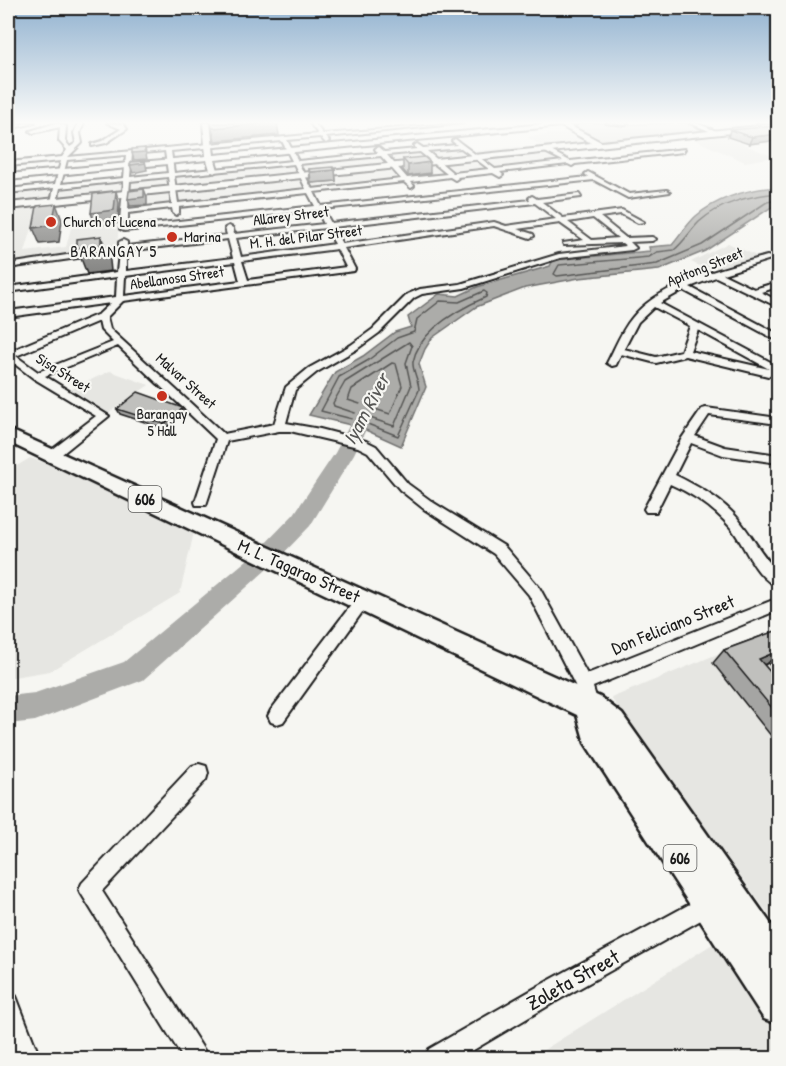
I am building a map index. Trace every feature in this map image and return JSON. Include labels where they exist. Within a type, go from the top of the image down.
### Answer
[{"type":"main road","points":[[8,177],[46,173]]},
{"type":"main road","points":[[214,173],[218,185]]},
{"type":"main road","points":[[8,206],[339,173]]},
{"type":"main road","name":"M. L. Tagarao Street","points":[[8,435],[363,600],[587,695],[629,747],[778,965]]},
{"type":"main road","name":"606","points":[[587,695],[595,733],[778,1005]]},
{"type":"street","points":[[54,202],[61,173]]},
{"type":"street","points":[[8,355],[102,316],[120,300],[128,173]]},
{"type":"street","points":[[8,191],[195,173]]},
{"type":"street","points":[[257,173],[294,264]]},
{"type":"street","points":[[301,173],[339,247]]},
{"type":"street","points":[[347,173],[381,223]]},
{"type":"street","points":[[398,173],[449,231]]},
{"type":"street","points":[[448,173],[489,207]]},
{"type":"street","points":[[125,211],[490,173]]},
{"type":"street","points":[[497,173],[591,242]]},
{"type":"street","points":[[585,173],[627,196],[667,192]]},
{"type":"street","points":[[171,175],[185,278]]},
{"type":"street","points":[[548,177],[556,182]]},
{"type":"street","points":[[124,229],[594,178]]},
{"type":"street","name":"Allarey Street","points":[[8,266],[180,242],[328,226],[381,223],[579,196],[556,182]]},
{"type":"street","points":[[218,185],[244,282]]},
{"type":"street","name":"M. H. del Pilar Street","points":[[9,289],[122,273],[185,278],[237,259],[294,264],[339,247],[391,236],[494,224],[506,228],[622,212],[640,222],[631,225]]},
{"type":"street","points":[[279,427],[290,389],[313,370],[376,332],[411,296],[420,292],[461,286],[559,256],[632,249],[613,229],[594,216]]},
{"type":"street","points":[[613,229],[622,227]]},
{"type":"street","points":[[506,228],[530,236]]},
{"type":"street","points":[[567,243],[652,239]]},
{"type":"street","name":"Abellanosa Street","points":[[8,314],[120,300],[185,278],[244,282],[294,264],[351,269],[339,247]]},
{"type":"street","name":"Apitong Street","points":[[612,363],[638,316],[654,303],[684,287],[717,274],[770,258]]},
{"type":"street","points":[[717,274],[778,304]]},
{"type":"street","points":[[753,292],[778,284]]},
{"type":"street","points":[[684,287],[778,338]]},
{"type":"street","points":[[8,300],[9,289]]},
{"type":"street","points":[[654,303],[774,370]]},
{"type":"street","name":"Malvar Street","points":[[102,316],[106,330],[222,438]]},
{"type":"street","points":[[685,353],[695,325]]},
{"type":"street","points":[[37,376],[120,342]]},
{"type":"street","points":[[619,351],[656,360],[685,353],[774,370]]},
{"type":"street","name":"Sisa Street","points":[[8,355],[37,376],[103,416],[53,455]]},
{"type":"street","points":[[651,509],[688,438],[706,411],[778,421]]},
{"type":"street","points":[[201,502],[222,438],[279,427],[320,433],[362,444],[378,454],[392,475],[404,487],[429,506],[499,550],[534,591],[587,695]]},
{"type":"street","points":[[688,438],[723,451],[778,459]]},
{"type":"street","points":[[667,477],[699,492],[736,525],[757,560],[778,580]]},
{"type":"street","points":[[277,716],[363,600]]},
{"type":"street","name":"Don Feliciano Street","points":[[587,695],[778,604]]},
{"type":"street","points":[[197,1059],[89,890],[198,773]]},
{"type":"street","name":"Zoleta Street","points":[[438,1059],[545,995],[710,904]]},
{"type":"street","points":[[8,1004],[28,1059]]},
{"type":"shaded area","points":[[207,173],[473,173],[129,209],[130,193],[8,206],[8,193]]},
{"type":"shaded area","points":[[48,204],[47,213],[34,222],[25,252],[66,247],[71,228],[119,223],[117,248],[8,265],[8,208]]},
{"type":"shaded area","points":[[728,243],[761,258],[715,273],[691,262]]},
{"type":"shaded area","points":[[110,371],[149,385],[108,413],[71,389]]},
{"type":"shaded area","points":[[30,458],[54,466],[194,532],[180,593],[50,671],[8,678],[8,465],[15,467]]},
{"type":"shaded area","points":[[778,629],[778,927],[611,698]]},
{"type":"shaded area","points":[[719,940],[778,1030],[778,1058],[531,1058]]},
{"type":"water","points":[[778,187],[778,205],[705,251],[659,270],[579,278],[525,288],[476,307],[432,338],[425,349],[419,364],[426,387],[401,446],[359,427],[309,415],[335,372],[363,356],[395,332],[411,327],[408,317],[439,294],[458,296],[477,287],[550,266],[553,260],[650,251],[649,247],[672,245],[693,219],[714,204],[745,192]]},
{"type":"building","points":[[144,189],[144,197],[128,199],[129,191]]},
{"type":"building","points":[[116,191],[114,210],[91,213],[93,194]]},
{"type":"building","points":[[56,204],[52,225],[33,228],[37,206]]},
{"type":"building","points":[[101,236],[101,245],[77,248],[77,239]]},
{"type":"building","points":[[138,392],[183,408],[164,424],[117,409]]},
{"type":"building","points":[[778,630],[778,651],[759,659],[778,681],[778,715],[724,650]]},
{"type":"waterway","name":"Iyam River","points":[[8,710],[35,707],[133,671],[267,556],[302,520],[344,454],[372,399]]},
{"type":"place","name":"Church of Lucena","points":[[51,222]]},
{"type":"place","name":"Marina","points":[[172,237]]},
{"type":"place","name":"Barangay 5 Hall","points":[[162,396]]},
{"type":"district","name":"BARANGAY 5","points":[[114,251]]}]
